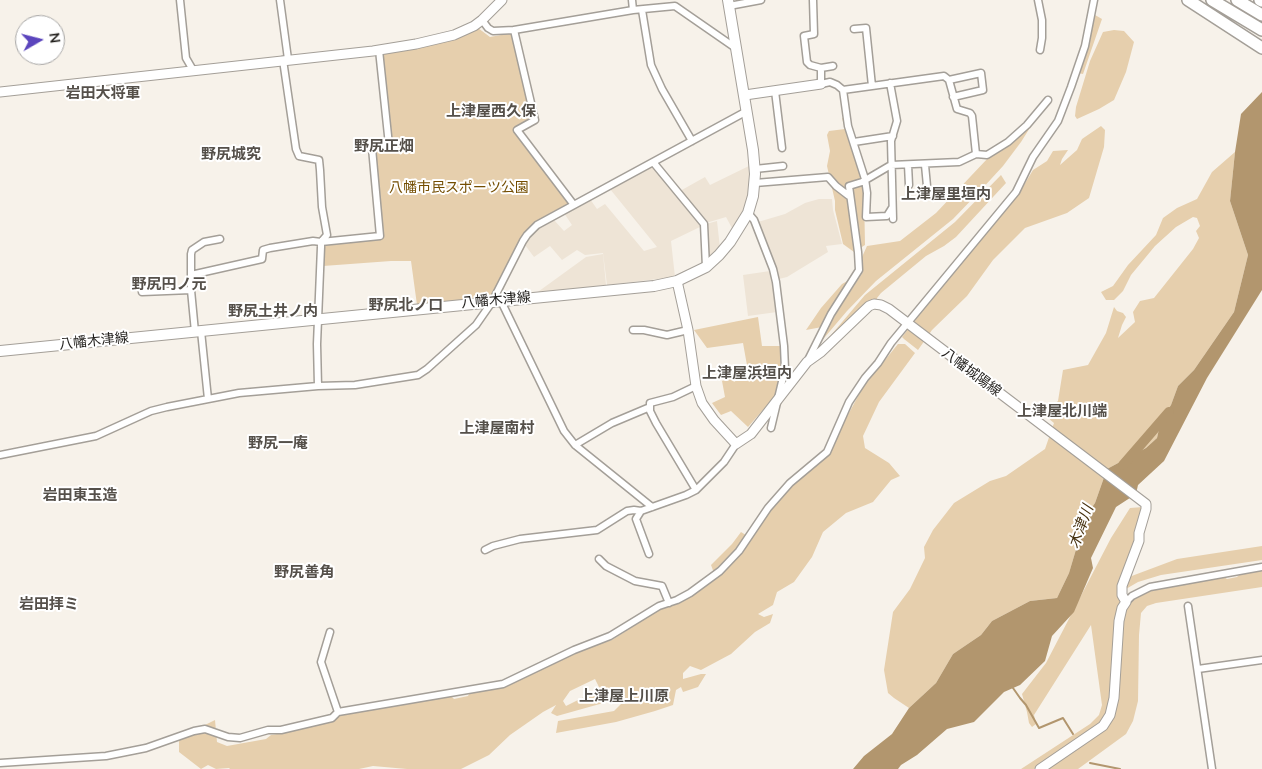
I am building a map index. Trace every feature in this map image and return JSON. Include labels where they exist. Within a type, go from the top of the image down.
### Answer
[{"type":"highway","points":[[1188,0],[1262,48]]},
{"type":"highway","points":[[1212,0],[1262,30]]},
{"type":"highway","points":[[1237,0],[1262,15]]},
{"type":"main road","points":[[0,92],[379,50],[416,44],[454,35],[482,20],[502,0]]},
{"type":"main road","name":"八幡木津線","points":[[0,351],[654,286],[677,281],[706,266],[730,242],[748,213],[755,183],[755,169],[745,94],[728,3]]},
{"type":"main road","points":[[745,94],[821,84]]},
{"type":"main road","points":[[677,281],[688,330],[696,386],[702,403],[714,420],[736,444]]},
{"type":"main road","name":"八幡城陽線","points":[[736,444],[751,434],[807,362],[821,352],[869,306],[874,304],[881,305],[889,309],[1146,504],[1139,541],[1122,586],[1122,595],[1126,602],[1122,608],[1119,620],[1114,698],[1110,715],[1103,726],[1040,769]]},
{"type":"street","points":[[180,0],[186,58],[193,70]]},
{"type":"street","points":[[280,0],[296,149],[299,156],[319,160],[322,207],[327,235],[321,242],[318,386]]},
{"type":"street","points":[[632,0],[633,10]]},
{"type":"street","points":[[728,3],[761,0]]},
{"type":"street","points":[[812,0],[814,34],[804,36],[807,62],[820,68],[833,66]]},
{"type":"street","points":[[1038,0],[1042,20],[1040,50]]},
{"type":"street","points":[[0,763],[106,756],[146,748],[205,729],[228,738],[240,738],[268,730],[281,730],[332,718],[338,712],[503,684],[574,650],[610,636],[659,606],[690,593],[720,571],[739,551],[768,508],[790,483],[827,452],[849,402],[891,343],[908,325],[1016,192],[1033,157],[1058,120],[1085,46],[1094,0]]},
{"type":"street","points":[[482,20],[493,31],[514,30],[633,10],[674,6],[736,49]]},
{"type":"street","points":[[642,10],[651,65],[662,89],[692,140]]},
{"type":"street","points":[[854,29],[866,28],[872,86]]},
{"type":"street","points":[[514,30],[535,120],[517,130],[574,205]]},
{"type":"street","points":[[191,275],[262,259],[263,250],[270,248],[313,241],[321,242],[380,236],[372,148],[390,144],[379,50]]},
{"type":"street","points":[[820,68],[821,84],[830,82],[843,90],[846,114],[859,164],[865,179],[867,193],[866,217],[887,216],[892,208]]},
{"type":"street","points":[[949,80],[981,73],[983,90],[953,97]]},
{"type":"street","points":[[843,90],[944,76],[949,80],[957,109],[970,113],[972,116],[976,154]]},
{"type":"street","points":[[890,83],[898,121],[891,141],[893,219]]},
{"type":"street","points":[[775,91],[782,148]]},
{"type":"street","points":[[807,362],[831,314],[859,270],[849,186],[862,182],[891,165],[959,162],[976,154],[987,156],[1008,142],[1027,125],[1048,100]]},
{"type":"street","points":[[0,455],[96,436],[167,406],[239,393],[318,386],[355,385],[418,375],[476,325],[497,302],[527,235],[537,225],[747,111]]},
{"type":"street","points":[[854,142],[893,136]]},
{"type":"street","points":[[653,162],[704,224],[706,266]]},
{"type":"street","points":[[908,165],[909,185]]},
{"type":"street","points":[[925,165],[927,186]]},
{"type":"street","points":[[755,169],[783,166]]},
{"type":"street","points":[[755,183],[828,177],[836,186],[850,196]]},
{"type":"street","points":[[748,213],[754,220],[773,268],[776,282],[785,369],[771,428]]},
{"type":"street","points":[[208,400],[191,290],[191,254],[192,250],[204,242],[220,239]]},
{"type":"street","points":[[142,292],[191,290]]},
{"type":"street","points":[[497,302],[564,431],[575,445],[652,507]]},
{"type":"street","points":[[633,330],[644,330],[667,335],[688,330]]},
{"type":"street","points":[[696,386],[673,397],[650,403],[656,424],[696,490]]},
{"type":"street","points":[[575,445],[612,423],[650,407]]},
{"type":"street","points":[[485,550],[520,539],[598,530],[627,511],[641,511],[686,495],[696,490],[724,462],[736,444]]},
{"type":"street","points":[[641,511],[636,519],[649,554]]},
{"type":"street","points":[[599,559],[606,566],[635,580],[662,586],[669,603]]},
{"type":"street","points":[[1126,602],[1139,591],[1167,582],[1262,567]]},
{"type":"street","points":[[1188,606],[1212,769]]},
{"type":"street","points":[[330,632],[321,662],[338,712]]},
{"type":"street","points":[[1198,669],[1262,660]]},
{"type":"shaded area","points":[[1262,92],[1262,290],[1207,378],[1164,461],[1138,485],[1136,494],[1116,507],[1091,558],[1093,568],[1074,612],[1052,636],[1045,661],[1020,685],[1004,692],[974,722],[947,729],[898,769],[853,769],[864,756],[892,734],[909,708],[936,683],[953,654],[981,635],[992,621],[1030,601],[1057,598],[1069,573],[1086,516],[1095,503],[1107,469],[1146,448],[1157,438],[1161,420],[1171,405],[1178,386],[1194,370],[1234,312],[1248,255],[1230,201],[1235,152],[1241,114]]},
{"type":"shaded area","points":[[652,165],[702,226],[671,241],[675,277],[607,285],[603,253],[585,255],[577,250],[562,260],[550,246],[534,257],[525,245],[537,229],[554,220],[564,231],[572,225],[564,213],[590,199],[597,209],[605,204],[644,251],[657,247],[610,189]]},
{"type":"shaded area","points":[[751,165],[752,183],[743,213],[733,230],[726,217],[706,223],[680,191],[705,177],[710,185]]},
{"type":"shaded area","points":[[819,199],[832,199],[842,244],[826,246],[828,252],[787,277],[779,279],[758,222],[785,214],[805,203]]},
{"type":"shaded area","points":[[717,221],[720,248],[707,259],[706,224]]},
{"type":"shaded area","points":[[603,254],[606,285],[535,294],[586,257]]},
{"type":"shaded area","points":[[770,271],[777,312],[748,316],[743,275]]},
{"type":"green space","points":[[1095,15],[1102,19],[1083,74],[1078,73]]},
{"type":"green space","name":"八幡市民スポーツ公園","points":[[478,28],[490,37],[512,33],[531,118],[514,130],[569,204],[536,222],[526,232],[519,241],[491,299],[417,305],[411,261],[323,266],[323,244],[382,238],[375,150],[391,147],[383,53],[450,40]]},
{"type":"green space","points":[[1124,31],[1134,42],[1126,72],[1114,100],[1077,119],[1075,116],[1076,107],[1090,61],[1103,32]]},
{"type":"green space","points":[[1038,115],[1003,166],[980,191],[953,219],[876,281],[819,344],[863,272],[862,257],[867,246],[900,241],[936,213],[988,158],[1009,144]]},
{"type":"green space","points":[[845,117],[864,192],[865,245],[854,252],[843,244],[827,166],[830,151],[827,135],[829,131],[845,129],[842,118]]},
{"type":"green space","points":[[1101,126],[1105,130],[1104,147],[1089,198],[1067,213],[1025,228],[993,260],[967,296],[932,330],[918,350],[904,339],[902,337],[917,318],[1018,195],[1033,170],[1047,161],[1053,151],[1068,150],[1060,165],[1077,150],[1082,139]]},
{"type":"green space","points":[[1235,152],[1230,201],[1248,255],[1234,312],[1194,370],[1178,386],[1171,405],[1161,420],[1157,438],[1146,448],[1107,469],[1095,503],[1086,516],[1069,573],[1057,598],[1030,601],[992,621],[981,635],[953,654],[936,683],[909,708],[888,693],[884,670],[893,612],[910,589],[925,558],[924,547],[933,530],[954,503],[990,481],[1006,476],[1045,449],[1054,423],[1043,414],[1058,401],[1063,370],[1088,365],[1106,333],[1114,307],[1126,317],[1118,338],[1135,322],[1133,312],[1140,301],[1154,298],[1193,249],[1199,238],[1196,231],[1200,226],[1197,218],[1193,217],[1176,227],[1155,246],[1131,275],[1123,291],[1114,300],[1106,300],[1101,292],[1113,286],[1128,265],[1156,235],[1163,218],[1177,208],[1197,199],[1212,172]]},
{"type":"green space","points":[[1001,175],[1006,183],[956,237],[926,256],[881,293],[877,298],[877,303],[815,354],[865,295],[955,222]]},
{"type":"green space","points":[[851,279],[822,327],[806,330],[821,308],[842,284]]},
{"type":"green space","points":[[758,317],[762,346],[780,346],[781,368],[776,395],[748,427],[731,411],[721,415],[712,403],[725,397],[722,381],[748,371],[743,343],[707,348],[694,330]]},
{"type":"green space","points":[[898,344],[905,344],[915,353],[879,402],[863,436],[865,448],[889,463],[900,476],[891,480],[873,502],[846,513],[823,532],[812,557],[794,582],[777,592],[773,605],[758,614],[764,617],[773,614],[770,623],[755,632],[731,654],[701,670],[690,666],[683,673],[683,679],[706,674],[698,687],[683,692],[681,687],[676,690],[673,705],[616,722],[556,733],[558,721],[614,711],[622,703],[614,700],[557,716],[551,713],[556,705],[510,735],[489,755],[461,769],[407,769],[373,766],[359,769],[216,769],[208,765],[201,769],[179,752],[179,738],[215,720],[217,742],[227,746],[266,739],[286,727],[336,714],[450,695],[454,699],[468,696],[470,692],[503,686],[571,653],[612,640],[662,608],[679,603],[703,587],[714,573],[711,565],[741,532],[749,537],[792,486],[814,467],[830,448],[863,387]],"holes":[[[595,679],[600,689],[566,706],[563,701],[570,691]]]},
{"type":"green space","points":[[1143,507],[1120,588],[1120,602],[1116,620],[1112,702],[1103,721],[1079,740],[1034,769],[1021,769],[1090,724],[1099,715],[1102,705],[1091,625],[1034,715],[1036,724],[1032,727],[1029,723],[1022,694],[1046,663],[1111,538],[1130,508]]},
{"type":"green space","points":[[1262,546],[1262,560],[1161,575],[1138,582],[1126,589],[1125,583],[1129,577],[1177,559]]},
{"type":"green space","points":[[1262,570],[1262,587],[1147,606],[1141,613],[1138,701],[1133,721],[1126,734],[1078,769],[1044,769],[1105,726],[1125,610],[1131,602],[1138,596],[1154,589],[1223,576],[1227,579],[1237,577],[1241,573]]},
{"type":"waterway","name":"木津川","points":[[1123,465],[1169,412]]},
{"type":"waterway","points":[[1013,688],[1026,705],[1039,728],[1063,718],[1073,734]]},
{"type":"waterway","points":[[1090,763],[1120,769]]},
{"type":"district","name":"岩田大将軍","points":[[103,94]]},
{"type":"district","name":"上津屋西久保","points":[[491,112]]},
{"type":"district","name":"野尻正畑","points":[[384,147]]},
{"type":"district","name":"野尻城究","points":[[231,155]]},
{"type":"district","name":"上津屋里垣内","points":[[946,195]]},
{"type":"district","name":"野尻円ノ元","points":[[169,285]]},
{"type":"district","name":"野尻北ノ口","points":[[406,306]]},
{"type":"district","name":"野尻土井ノ内","points":[[273,312]]},
{"type":"district","name":"上津屋浜垣内","points":[[747,374]]},
{"type":"district","name":"上津屋北川端","points":[[1062,412]]},
{"type":"district","name":"上津屋南村","points":[[497,429]]},
{"type":"district","name":"野尻一庵","points":[[278,444]]},
{"type":"district","name":"岩田東玉造","points":[[80,496]]},
{"type":"district","name":"野尻善角","points":[[304,573]]},
{"type":"district","name":"岩田拝ミ","points":[[49,605]]},
{"type":"district","name":"上津屋上川原","points":[[624,697]]}]
